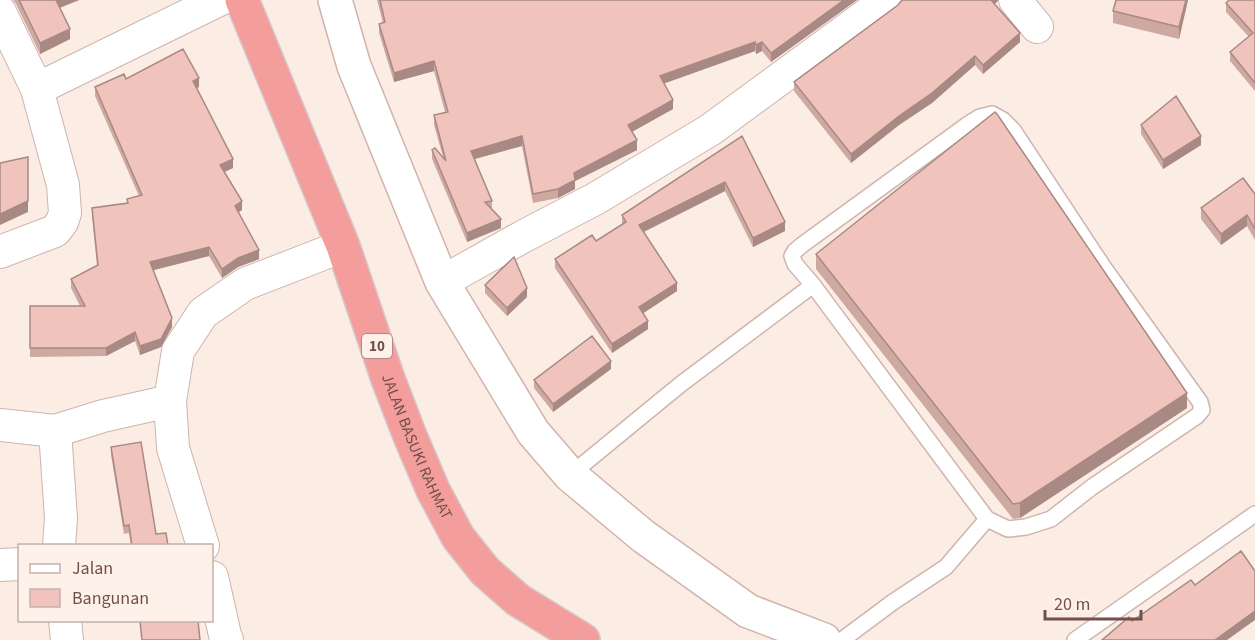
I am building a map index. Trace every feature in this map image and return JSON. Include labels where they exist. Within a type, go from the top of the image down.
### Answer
[{"type":"highway","name":"JALAN BASUKI RAHMAT","points":[[242,0],[342,246],[410,436],[433,490],[458,537],[485,572],[518,600],[583,640]]},
{"type":"street","points":[[37,89],[219,0]]},
{"type":"street","points":[[335,0],[354,66],[442,282],[533,432],[570,475],[643,536],[748,610],[824,640]]},
{"type":"street","points":[[442,282],[595,199],[710,130],[887,0]]},
{"type":"street","points":[[1015,0],[1037,27]]},
{"type":"street","points":[[0,12],[37,89],[63,185],[65,213],[56,231],[0,252]]},
{"type":"street","points":[[202,544],[173,448],[170,401],[178,351],[203,313],[246,284],[342,246]]},
{"type":"street","points":[[0,425],[55,431],[103,416],[170,401]]},
{"type":"street","points":[[55,431],[61,518],[59,544]]},
{"type":"street","points":[[0,565],[18,564]]},
{"type":"street","points":[[213,581],[227,640]]},
{"type":"street","points":[[65,622],[68,640]]},
{"type":"lane","points":[[992,114],[1003,120],[1012,130],[1102,265],[1200,402],[1202,410],[1197,416],[1092,487],[1051,519],[1026,527],[1008,529],[987,519],[813,285],[795,264],[792,256],[795,250],[980,117],[992,114]]},
{"type":"lane","points":[[570,475],[681,384],[813,285]]},
{"type":"lane","points":[[1075,640],[1255,514]]},
{"type":"lane","points":[[842,640],[893,602],[946,567],[987,519]]},
{"type":"building","points":[[19,0],[56,0],[70,29],[40,43]]},
{"type":"building","points":[[380,0],[844,0],[771,53],[762,42],[756,45],[755,42],[660,76],[673,100],[628,125],[637,140],[574,173],[575,180],[558,189],[533,194],[522,136],[471,151],[492,201],[485,202],[501,219],[467,233],[432,150],[435,148],[446,161],[434,115],[448,112],[434,61],[394,73],[379,24],[385,22]]},
{"type":"building","points":[[902,0],[991,0],[1020,33],[983,65],[975,56],[932,93],[851,154],[794,82]]},
{"type":"building","points":[[1116,0],[1186,0],[1179,27],[1113,11]]},
{"type":"building","points":[[1229,0],[1255,0],[1255,83],[1230,52],[1253,33],[1226,3]]},
{"type":"building","points":[[183,49],[199,78],[193,81],[233,159],[220,165],[242,201],[235,206],[259,250],[238,258],[222,269],[209,247],[150,262],[172,318],[161,339],[140,346],[135,332],[106,348],[30,348],[30,306],[85,306],[71,279],[98,265],[92,208],[128,203],[127,199],[142,195],[95,87],[124,74],[126,79]]},
{"type":"building","points":[[1176,96],[1201,136],[1163,160],[1141,125]]},
{"type":"building","points":[[995,112],[1187,393],[1020,503],[1013,504],[816,254]]},
{"type":"building","points":[[742,136],[785,222],[753,238],[725,182],[639,225],[677,283],[639,307],[648,321],[612,344],[555,259],[592,235],[596,241],[626,222],[622,215]]},
{"type":"building","points":[[28,157],[28,201],[0,214],[0,163]]},
{"type":"building","points":[[1243,178],[1255,194],[1255,229],[1247,215],[1221,234],[1201,208]]},
{"type":"building","points":[[514,257],[527,288],[507,308],[485,285]]},
{"type":"building","points":[[592,336],[611,361],[553,404],[534,380]]},
{"type":"building","points":[[141,442],[156,534],[166,533],[168,544],[132,544],[129,525],[124,526],[111,447]]},
{"type":"building","points":[[1241,551],[1255,571],[1255,611],[1215,640],[1102,640],[1129,617],[1132,621],[1191,580],[1195,585]]},
{"type":"building","points":[[140,622],[198,622],[200,640],[142,640]]}]
